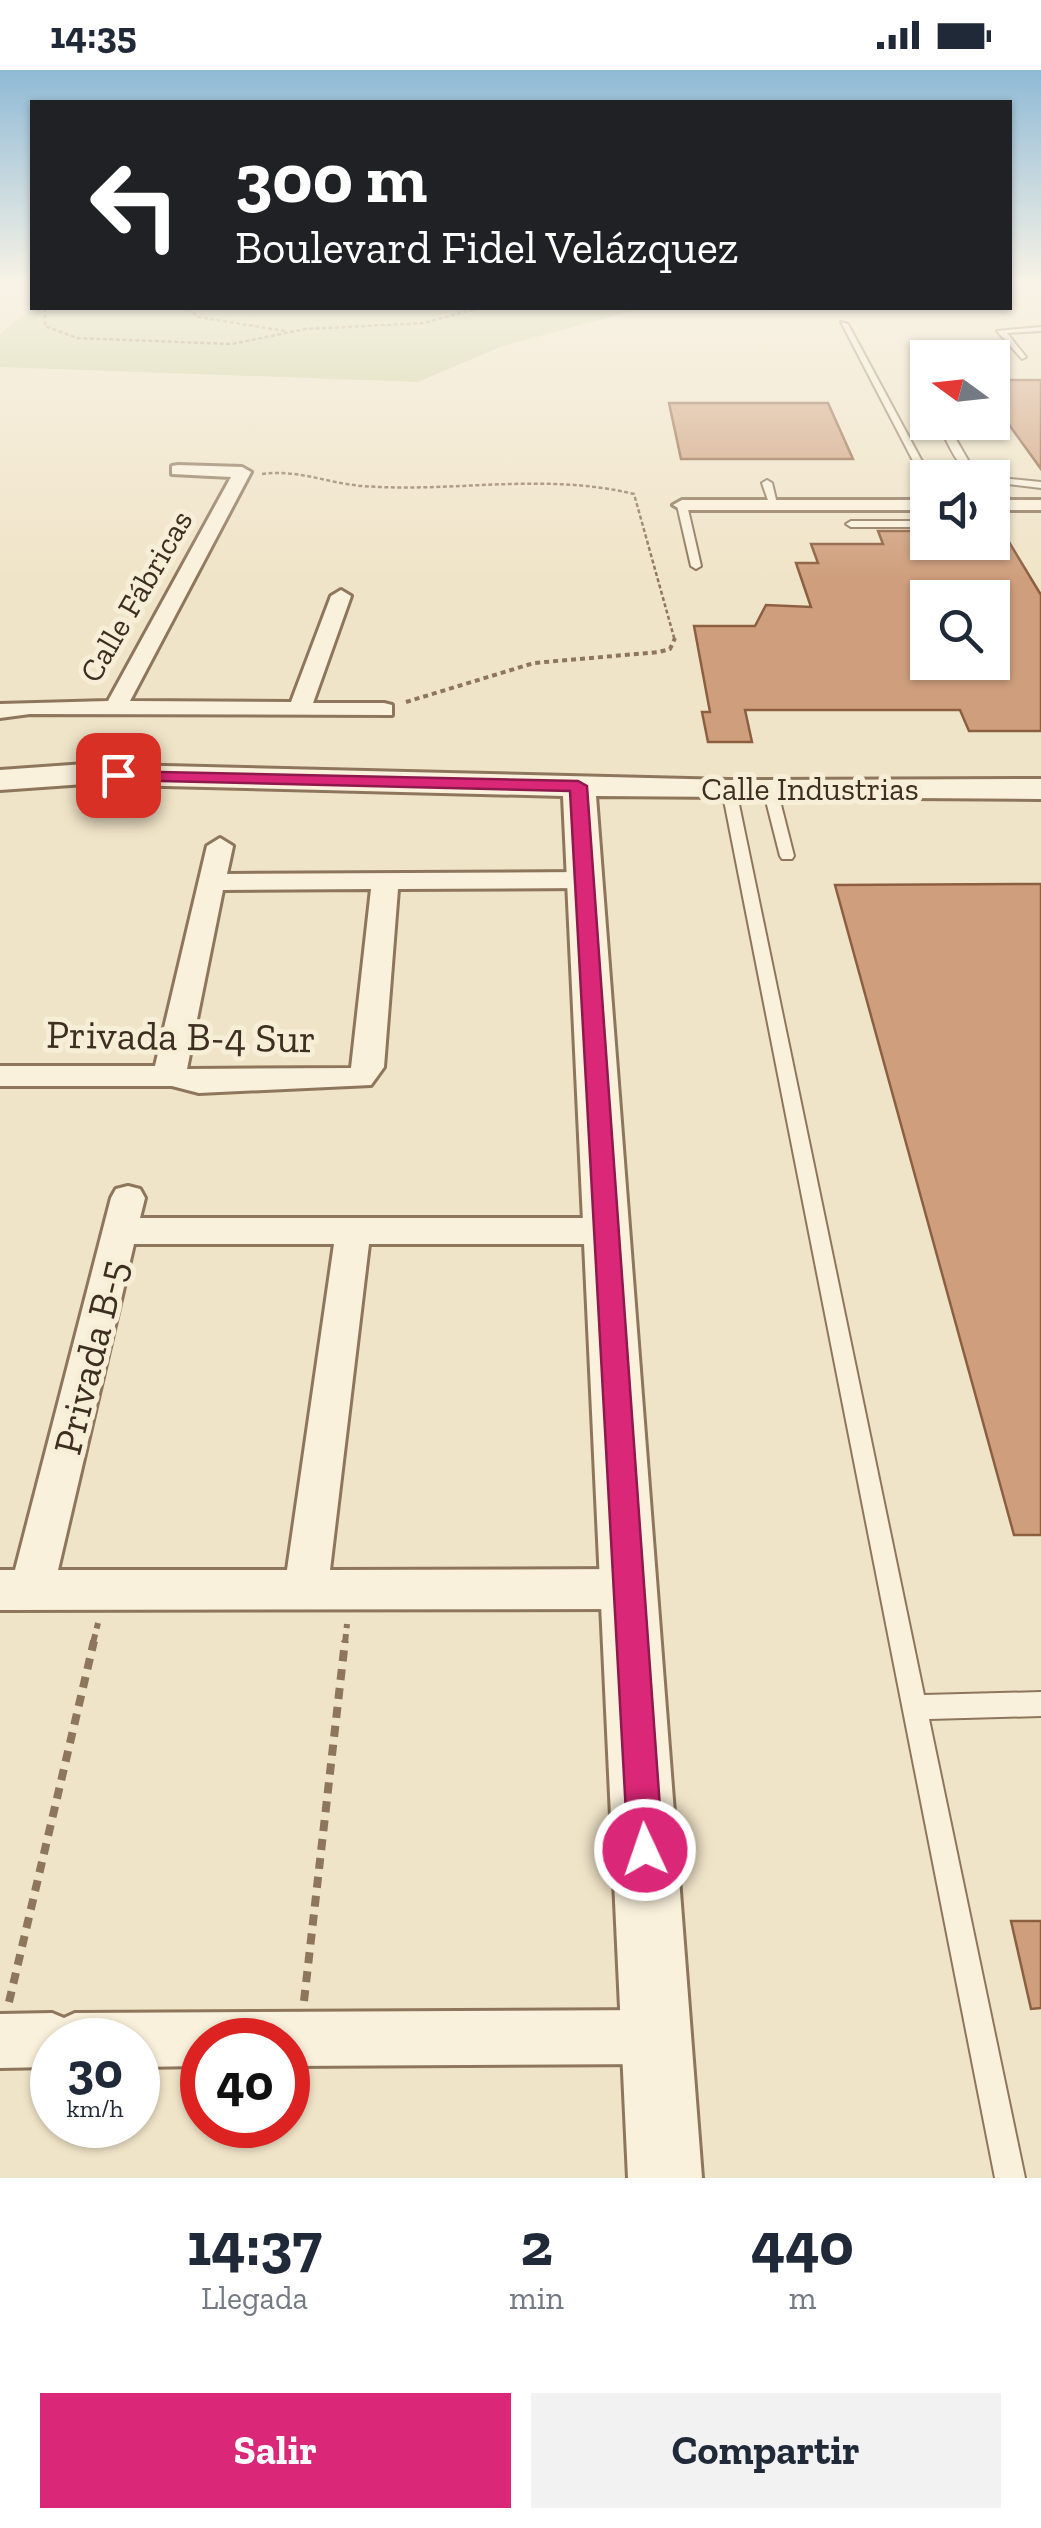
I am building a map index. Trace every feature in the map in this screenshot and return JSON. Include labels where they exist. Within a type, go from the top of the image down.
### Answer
[{"type":"street","points":[[178,470],[240,476]]},
{"type":"street","name":"Calle Fábricas","points":[[0,711],[115,708],[240,476]]},
{"type":"street","points":[[682,506],[910,505]]},
{"type":"street","points":[[1010,506],[1040,507]]},
{"type":"street","points":[[299,711],[340,596]]},
{"type":"street","points":[[115,708],[384,710]]},
{"type":"street","name":"Calle Industrias","points":[[0,780],[134,775],[729,790],[1041,789]]},
{"type":"street","points":[[578,786],[665,2178]]},
{"type":"street","points":[[172,1076],[170,1059],[220,846]]},
{"type":"street","points":[[214,882],[584,880]]},
{"type":"street","name":"Privada B-4 Sur","points":[[0,1076],[172,1076],[200,1084],[360,1078],[368,1067],[385,882]]},
{"type":"street","name":"Privada B-5","points":[[16,1590],[125,1215],[353,1230],[608,1231]]},
{"type":"street","points":[[306,1590],[353,1230]]},
{"type":"street","points":[[16,1590],[629,1589]]},
{"type":"street","points":[[310,2038],[657,2037]]},
{"type":"lane","points":[[875,381],[917,460]]},
{"type":"lane","points":[[1010,481],[1041,485]]},
{"type":"lane","points":[[767,483],[775,506]]},
{"type":"lane","points":[[682,506],[696,566]]},
{"type":"lane","points":[[851,524],[910,524]]},
{"type":"lane","points":[[770,789],[787,856]]},
{"type":"lane","points":[[729,790],[1010,2178]]},
{"type":"lane","points":[[915,1707],[1041,1704]]},
{"type":"path","points":[[240,476],[293,470],[365,486],[572,485],[634,494],[674,627],[675,642],[670,649],[641,655],[577,656],[456,684],[384,710]]},
{"type":"path","points":[[301,2018],[351,1589]]},
{"type":"path","points":[[19,2034],[106,1590]]},
{"type":"building","points":[[1010,381],[1041,381],[1041,469],[1010,426]]},
{"type":"building","points":[[669,403],[828,403],[853,459],[681,459]]},
{"type":"building","points":[[878,531],[910,531],[910,560],[1010,560],[1010,544],[1041,595],[1041,731],[969,731],[960,710],[745,710],[752,742],[708,742],[702,712],[710,712],[694,626],[755,626],[766,605],[811,607],[796,563],[818,563],[811,544],[883,544]]},
{"type":"building","points":[[1041,884],[1041,1535],[1014,1535],[835,885]]},
{"type":"building","points":[[1011,1921],[1041,1921],[1041,2008],[1031,2009]]},
{"type":"route","points":[[118,775],[578,786],[645,1850]]}]
